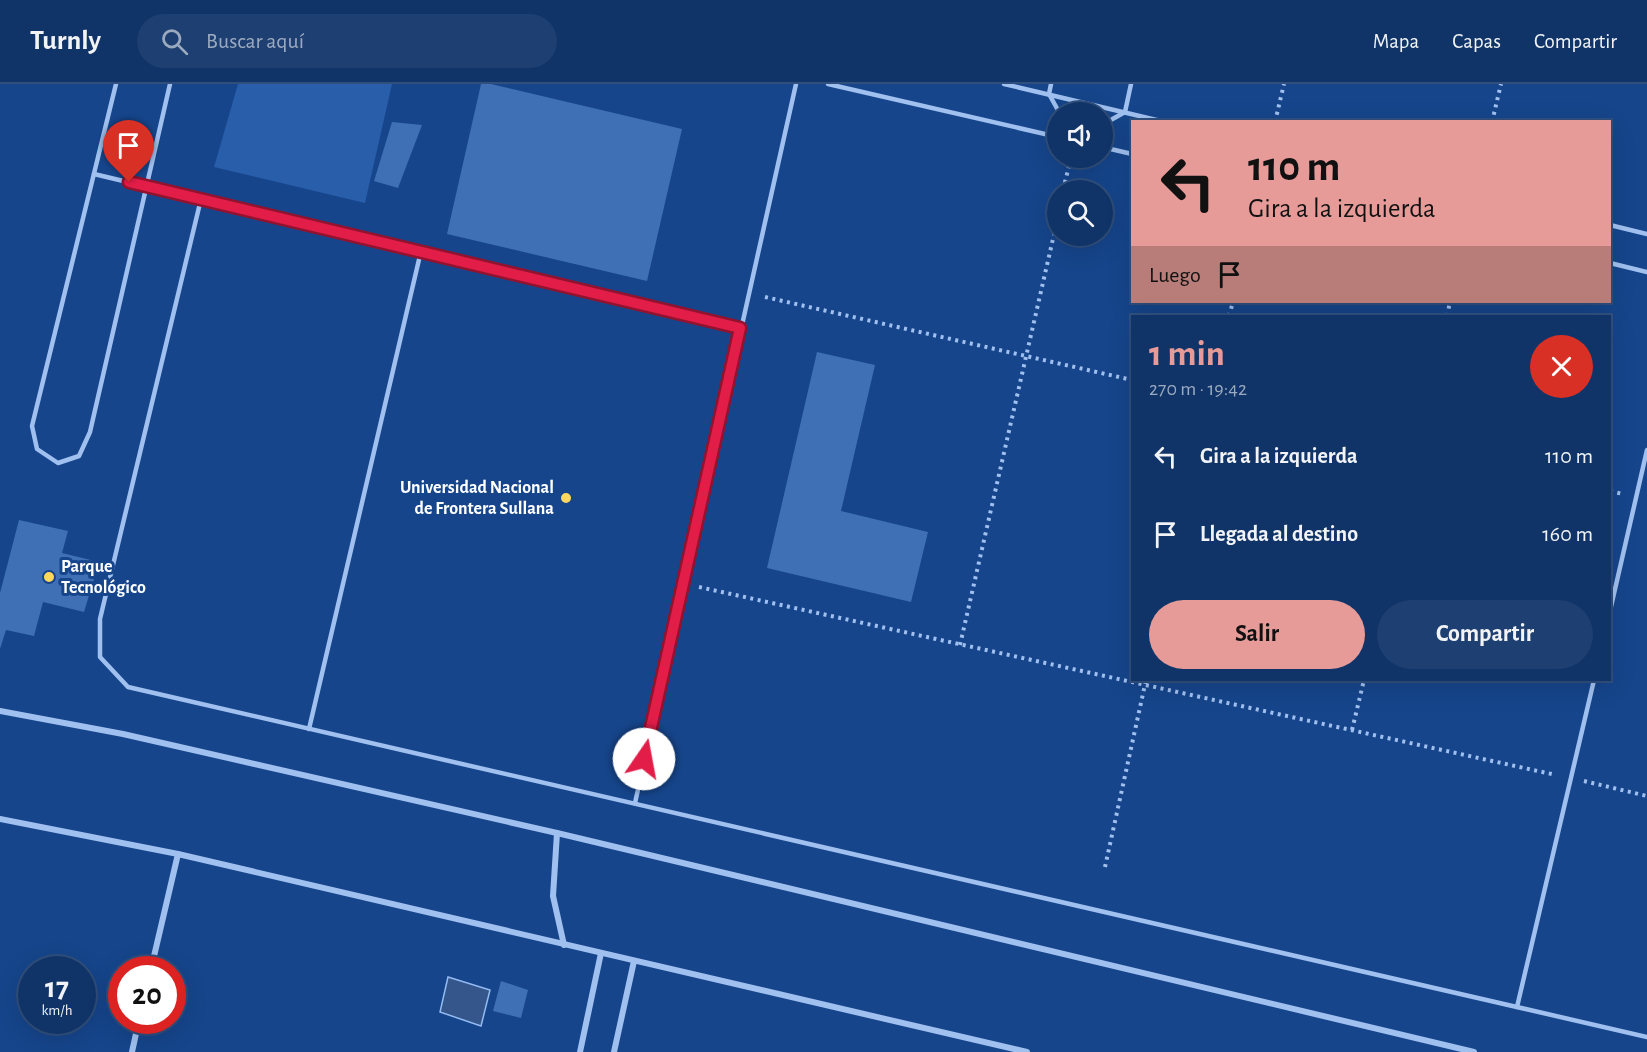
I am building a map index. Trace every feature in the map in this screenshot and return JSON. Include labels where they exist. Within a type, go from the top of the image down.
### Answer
[{"type":"street","points":[[0,711],[123,734],[556,833],[1474,1052]]},
{"type":"street","points":[[0,819],[178,854],[1028,1052]]},
{"type":"street","points":[[556,833],[553,897],[564,945]]},
{"type":"street","points":[[154,956],[178,854]]},
{"type":"street","points":[[580,1052],[601,953]]},
{"type":"street","points":[[614,1052],[634,961]]},
{"type":"street","points":[[132,1052],[136,1034]]},
{"type":"lane","points":[[116,84],[32,426],[37,449],[58,463],[79,456],[90,432],[170,84]]},
{"type":"lane","points":[[634,803],[796,84]]},
{"type":"lane","points":[[828,84],[1047,134]]},
{"type":"lane","points":[[1004,84],[1157,120]]},
{"type":"lane","points":[[1051,84],[1049,94],[1053,102]]},
{"type":"lane","points":[[1113,119],[1125,112],[1131,84]]},
{"type":"lane","points":[[1113,150],[1131,154]]},
{"type":"lane","points":[[94,174],[740,328]]},
{"type":"lane","points":[[201,199],[100,619],[100,657],[128,687],[1647,1037]]},
{"type":"lane","points":[[1611,225],[1647,234]]},
{"type":"lane","points":[[309,729],[420,251]]},
{"type":"lane","points":[[1611,263],[1647,272]]},
{"type":"lane","points":[[1611,607],[1647,450]]},
{"type":"lane","points":[[1517,1007],[1594,681]]},
{"type":"path","points":[[1275,120],[1284,84]]},
{"type":"path","points":[[1492,120],[1501,84]]},
{"type":"path","points":[[960,645],[1051,246]]},
{"type":"path","points":[[748,293],[1131,380]]},
{"type":"path","points":[[684,583],[960,645],[1131,679]]},
{"type":"path","points":[[1352,730],[1364,681]]},
{"type":"path","points":[[1105,867],[1146,682],[1647,796]]},
{"type":"shaded area","points":[[238,84],[392,84],[365,203],[214,167]]},
{"type":"shaded area","points":[[448,977],[490,990],[481,1026],[440,1012]]},
{"type":"building","points":[[481,84],[491,84],[682,129],[647,281],[447,234]]},
{"type":"building","points":[[392,122],[422,125],[398,188],[374,181]]},
{"type":"building","points":[[817,352],[875,365],[841,511],[928,532],[911,602],[767,568]]},
{"type":"building","name":"Parque Tecnológico","points":[[19,520],[68,531],[62,553],[99,562],[84,612],[43,602],[34,636],[6,630],[0,649],[0,593]]},
{"type":"building","points":[[501,981],[528,990],[521,1018],[493,1011]]},
{"type":"place","name":"Universidad Nacional de Frontera Sullana","points":[[566,498]]},
{"type":"place","name":"Parque Tecnológico","points":[[49,577]]},
{"type":"route","points":[[129,182],[740,328],[644,759]]}]
